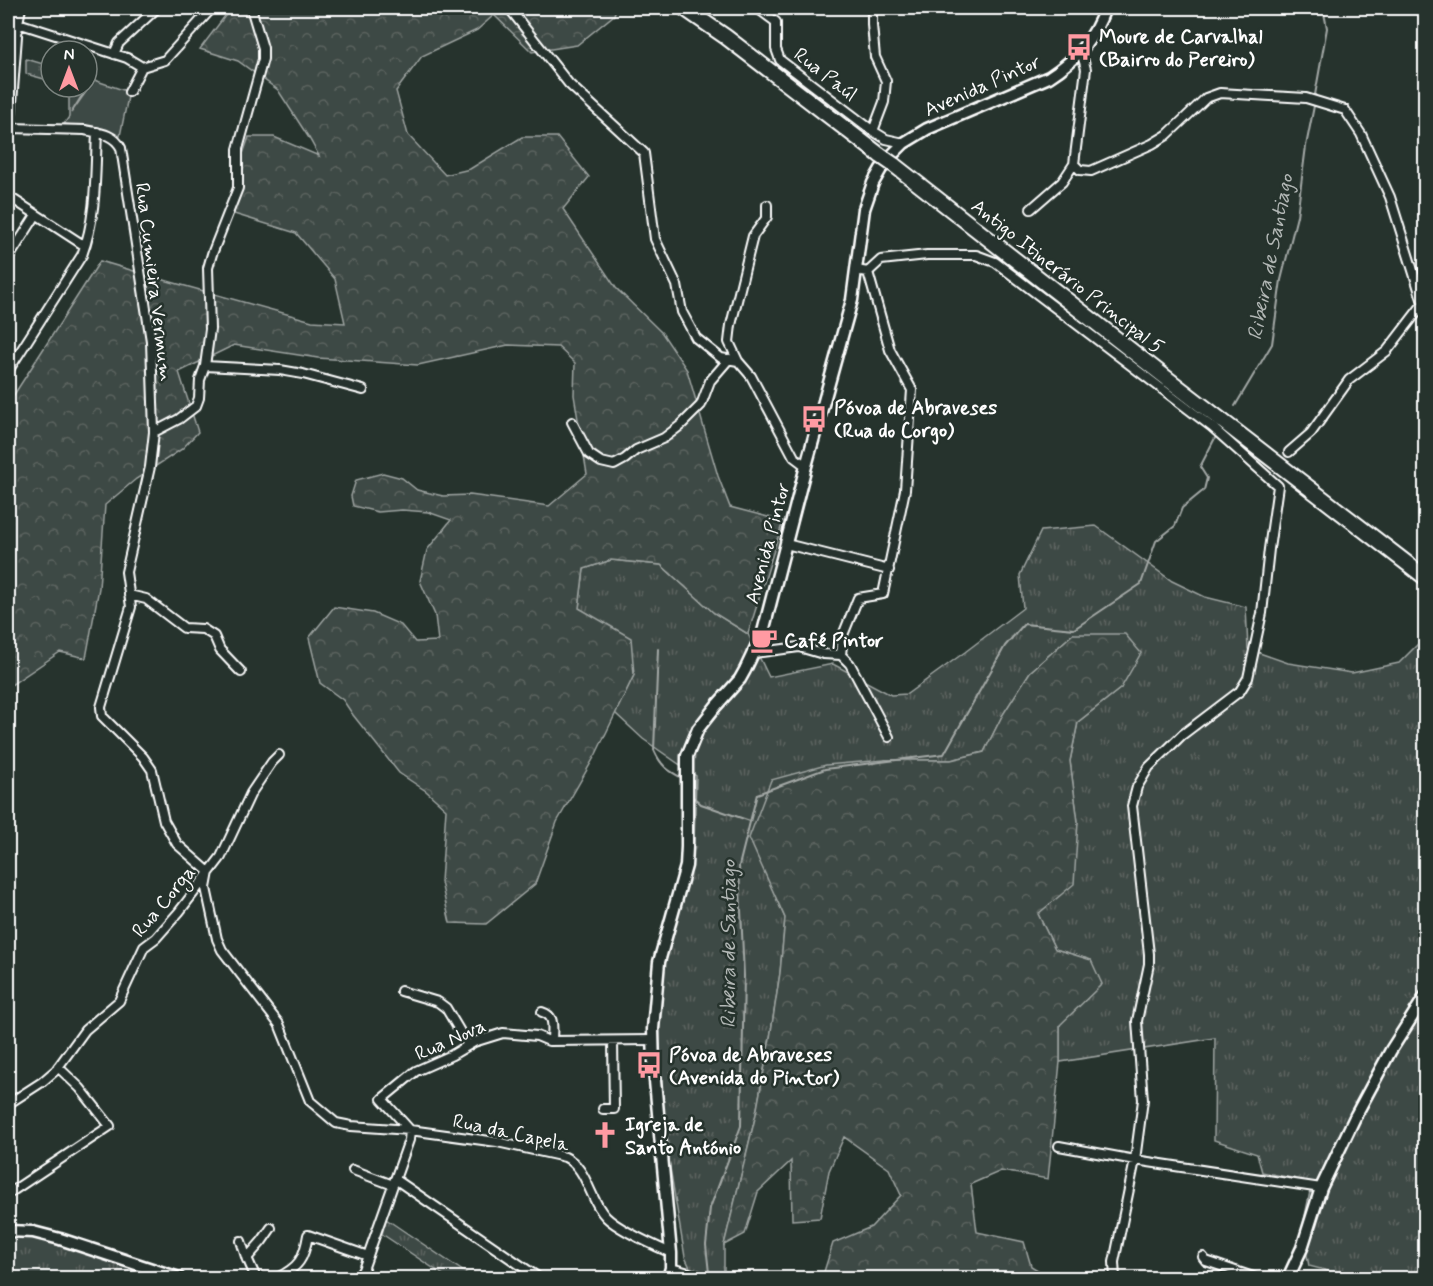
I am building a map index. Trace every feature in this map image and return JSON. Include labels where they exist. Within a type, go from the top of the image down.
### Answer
[{"type":"highway","name":"Antigo Itinerário Principal 5","points":[[684,8],[726,37],[894,165],[1425,578]]},
{"type":"street","points":[[114,54],[119,43],[157,8]]},
{"type":"street","points":[[8,12],[127,58],[141,66],[165,60],[212,8]]},
{"type":"street","points":[[154,432],[179,419],[196,406],[199,398],[200,380],[205,366],[210,329],[208,268],[238,188],[238,149],[263,58],[263,48],[251,8]]},
{"type":"street","points":[[509,8],[569,84],[644,153],[655,239],[677,285],[682,312],[696,338],[721,358],[738,361]]},
{"type":"street","name":"Rua Paúl","points":[[757,8],[776,22],[776,49],[780,60],[873,131],[886,139],[904,143]]},
{"type":"street","points":[[872,8],[875,57],[886,81],[884,102],[873,131]]},
{"type":"street","name":"Avenida Pintor","points":[[670,1273],[671,1253],[653,1040],[659,962],[686,866],[687,756],[698,729],[740,679],[763,632],[852,300],[864,209],[873,183],[881,169],[904,143],[927,129],[1048,77],[1068,64],[1081,51],[1095,31],[1106,8]]},
{"type":"street","points":[[8,156],[20,15]]},
{"type":"street","points":[[1030,209],[1062,182],[1074,164],[1086,69],[1081,51]]},
{"type":"street","points":[[129,92],[141,66]]},
{"type":"street","points":[[1074,164],[1080,170],[1091,171],[1152,144],[1167,135],[1206,98],[1220,93],[1306,98],[1345,110],[1361,134],[1390,197],[1425,312]]},
{"type":"street","points":[[8,371],[82,255],[93,216],[97,132],[11,128]]},
{"type":"street","name":"Rua Cumieira Vermum","points":[[97,132],[113,137],[121,148],[151,341],[154,432],[150,467],[126,573],[131,607],[101,707],[102,716],[152,770],[164,821],[177,844],[209,872]]},
{"type":"street","points":[[8,196],[85,246]]},
{"type":"street","points":[[767,205],[767,217],[753,236],[731,325],[729,342],[738,361],[751,375],[794,457],[806,466]]},
{"type":"street","points":[[8,259],[36,215]]},
{"type":"street","points":[[868,272],[881,260],[927,255],[975,255],[994,262],[1212,427],[1278,486],[1262,613],[1248,678],[1240,691],[1182,735],[1149,767],[1137,787],[1132,806],[1149,964],[1137,1021],[1143,1100],[1135,1160],[1114,1262],[1115,1278]]},
{"type":"street","points":[[856,270],[868,272]]},
{"type":"street","points":[[841,655],[843,635],[858,598],[883,594],[905,490],[912,390],[890,350],[868,272]]},
{"type":"street","points":[[1289,452],[1311,433],[1349,380],[1387,351],[1423,304]]},
{"type":"street","points":[[572,422],[589,454],[601,462],[614,465],[636,450],[664,438],[681,425],[701,405],[710,381],[729,359]]},
{"type":"street","points":[[205,366],[280,370],[363,390]]},
{"type":"street","points":[[786,544],[889,570]]},
{"type":"street","points":[[129,595],[146,599],[184,628],[203,629],[214,636],[220,650],[241,672]]},
{"type":"street","points":[[754,653],[799,647],[823,654],[841,655],[850,664],[889,737]]},
{"type":"street","name":"Rua Corga","points":[[8,1104],[42,1082],[58,1067],[85,1030],[119,1001],[144,947],[156,938],[179,912],[221,857],[251,793],[279,755]]},
{"type":"street","name":"Rua da Capela","points":[[209,872],[206,888],[217,939],[222,950],[279,1024],[310,1101],[336,1123],[497,1142],[565,1157],[579,1168],[600,1210],[608,1219],[671,1253]]},
{"type":"street","points":[[401,991],[438,1002],[446,1008],[468,1045]]},
{"type":"street","points":[[1288,1278],[1302,1248],[1321,1188],[1391,1050],[1425,995]]},
{"type":"street","points":[[542,1012],[549,1014],[552,1018],[552,1041]]},
{"type":"street","name":"Rua Nova","points":[[410,1130],[382,1100],[416,1071],[474,1042],[503,1034],[537,1036],[552,1041],[653,1040]]},
{"type":"street","points":[[603,1109],[614,1109],[613,1041]]},
{"type":"street","points":[[8,1194],[110,1126],[80,1088],[58,1067]]},
{"type":"street","points":[[372,1278],[361,1275],[409,1140],[410,1130]]},
{"type":"street","points":[[1059,1146],[1321,1188]]},
{"type":"street","points":[[353,1170],[394,1182],[538,1278]]},
{"type":"street","points":[[248,1260],[271,1228]]},
{"type":"street","points":[[8,1231],[33,1232],[60,1239],[179,1278]]},
{"type":"street","points":[[277,1278],[288,1273],[300,1263],[308,1235],[368,1256]]},
{"type":"street","points":[[240,1241],[256,1278]]},
{"type":"street","points":[[1203,1257],[1206,1261],[1256,1278]]},
{"type":"street","points":[[670,1273],[708,1278]]},
{"type":"green space","points":[[231,8],[616,8],[614,15],[577,45],[532,52],[494,15],[477,30],[422,56],[396,91],[408,135],[445,175],[470,169],[522,137],[557,137],[589,177],[563,209],[616,288],[662,333],[687,370],[718,476],[730,507],[783,521],[748,634],[714,613],[661,565],[611,560],[584,569],[579,608],[631,638],[634,675],[596,754],[557,822],[535,884],[486,924],[450,923],[441,882],[446,809],[426,791],[399,773],[343,700],[320,683],[309,638],[334,607],[373,613],[401,625],[415,642],[438,641],[435,615],[420,581],[427,550],[451,520],[428,512],[402,510],[378,512],[353,506],[351,496],[356,480],[383,473],[402,478],[417,490],[443,496],[470,495],[549,506],[587,474],[574,395],[575,363],[558,347],[508,345],[418,365],[318,358],[234,345],[179,372],[198,432],[182,449],[136,479],[105,505],[99,588],[86,658],[60,652],[8,687],[8,404],[100,261],[312,321],[345,323],[335,279],[296,233],[234,214],[243,154],[249,137],[274,137],[319,156],[278,90],[238,61],[200,49]]},
{"type":"green space","points":[[26,59],[39,63],[39,78],[26,74]]},
{"type":"green space","points":[[99,82],[129,92],[120,136],[99,128],[64,124],[69,117],[69,99],[80,99],[71,113],[81,99],[99,99]]},
{"type":"green space","points":[[1096,526],[1172,581],[1205,597],[1246,607],[1248,649],[1288,663],[1352,673],[1399,663],[1425,637],[1425,1278],[1355,1278],[1309,1266],[1302,1230],[1312,1182],[1262,1172],[1257,1154],[1214,1140],[1215,1038],[1060,1062],[1060,1025],[1091,960],[1055,949],[1038,914],[1078,822],[1070,761],[1078,722],[1121,688],[1073,634],[1030,672],[1002,716],[984,752],[951,760],[885,760],[769,881],[785,918],[780,973],[756,1114],[724,1245],[724,1278],[695,1278],[685,1257],[663,1126],[661,1054],[658,1034],[665,960],[687,884],[694,842],[696,776],[643,739],[615,713],[634,675],[579,608],[584,569],[611,560],[661,565],[714,613],[748,634],[769,677],[833,664],[891,695],[907,694],[1023,608],[1020,575],[1041,531]]},
{"type":"green space","points":[[1073,634],[1125,634],[1141,653],[1121,688],[1078,722],[1070,761],[1078,822],[1074,884],[1038,914],[1055,949],[1091,960],[1102,984],[1060,1025],[1060,1062],[1048,1179],[1001,1171],[971,1184],[977,1232],[1024,1242],[1031,1266],[1051,1278],[822,1278],[833,1243],[871,1227],[901,1195],[889,1169],[844,1137],[829,1171],[820,1218],[792,1220],[791,1161],[758,1192],[745,1234],[724,1245],[756,1114],[780,973],[785,918],[749,838],[771,780],[826,765],[885,760],[951,760],[984,752],[1002,716],[1030,672]]},
{"type":"green space","points":[[386,1219],[473,1278],[448,1278],[382,1234]]},
{"type":"green space","points":[[8,1236],[32,1237],[84,1247],[149,1278],[8,1278]]},
{"type":"waterway","name":"Ribeira de Santiago","points":[[1315,95],[1327,28],[1323,8]]},
{"type":"waterway","name":"Ribeira de Santiago","points":[[1235,406],[1272,344],[1281,280],[1297,216],[1314,106]]},
{"type":"waterway","name":"Ribeira de Santiago","points":[[709,1273],[706,1245],[710,1208],[741,1126],[744,976],[739,866],[757,794],[825,769],[944,754],[1005,646],[1024,624],[1074,629],[1141,584],[1156,541],[1175,526],[1182,508],[1204,490],[1207,478],[1200,467],[1215,438]]},
{"type":"waterway","points":[[658,649],[654,750],[665,767],[682,778]]},
{"type":"waterway","points":[[692,794],[701,804],[750,821]]},
{"type":"place","name":"Moure de Carvalhal (Bairro do Pereiro)","points":[[1079,47]]},
{"type":"place","name":"Póvoa de Abraveses (Rua do Corgo)","points":[[814,419]]},
{"type":"place","name":"Café Pintor","points":[[764,640]]},
{"type":"place","name":"Póvoa de Abraveses (Avenida do Pintor)","points":[[649,1065]]},
{"type":"place","name":"Igreja de Santo António","points":[[605,1135]]}]
